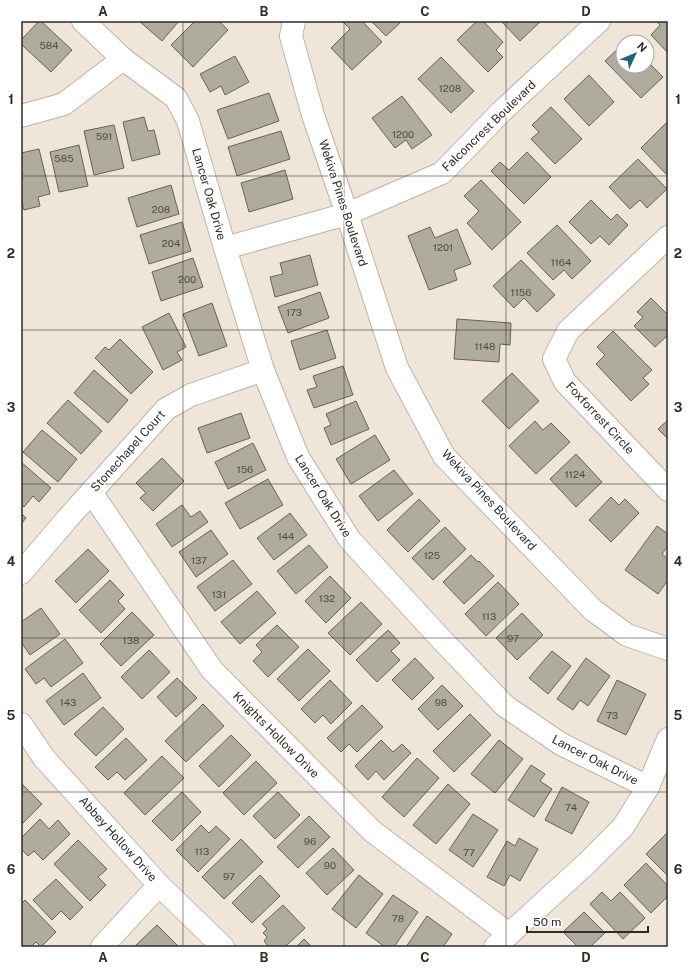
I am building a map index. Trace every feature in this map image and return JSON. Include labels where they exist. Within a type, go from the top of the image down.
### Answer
[{"type":"street","name":"Lancer Oak Drive","points":[[83,21],[123,59],[176,98],[188,121],[263,370],[298,457],[350,540],[505,706],[561,744],[648,787]]},
{"type":"street","name":"Wekiva Pines Boulevard","points":[[294,21],[291,36],[313,115],[397,368],[444,456],[593,610],[627,635],[668,649]]},
{"type":"street","name":"Falconcrest Boulevard","points":[[225,248],[347,214],[442,173],[501,112],[599,21]]},
{"type":"street","points":[[21,116],[64,104],[123,59]]},
{"type":"street","name":"Foxforrest Circle","points":[[668,237],[568,331],[554,359],[565,382],[668,490]]},
{"type":"street","name":"Stonechapel Court","points":[[21,573],[91,492],[166,409],[191,395],[263,370]]},
{"type":"street","name":"Knights Hollow Drive","points":[[91,492],[212,670],[372,831],[502,940]]},
{"type":"street","name":"Abbey Hollow Drive","points":[[21,724],[44,758],[159,885],[223,947]]},
{"type":"street","points":[[502,940],[586,864],[623,827],[648,787],[668,739]]},
{"type":"street","points":[[102,947],[159,885]]},
{"type":"building","points":[[39,21],[41,21],[72,50],[51,72],[21,44],[21,40]]},
{"type":"building","points":[[139,21],[179,21],[162,41]]},
{"type":"building","points":[[195,21],[219,21],[228,30],[193,67],[171,45]]},
{"type":"building","points":[[342,21],[362,21],[382,42],[352,70],[331,48],[350,29]]},
{"type":"building","points":[[371,21],[402,21],[386,36]]},
{"type":"building","points":[[477,21],[483,21],[503,42],[496,50],[503,57],[488,72],[457,40]]},
{"type":"building","points":[[501,21],[541,21],[520,41]]},
{"type":"building","points":[[656,21],[668,21],[668,53],[655,39],[655,34],[652,34],[660,25]]},
{"type":"building","points":[[615,52],[615,71],[605,61]]},
{"type":"building","points":[[235,56],[249,82],[225,95],[221,86],[210,92],[200,74]]},
{"type":"building","points":[[441,57],[474,91],[451,113],[418,79]]},
{"type":"building","points":[[655,69],[663,77],[641,98],[618,74],[655,74]]},
{"type":"building","points":[[589,75],[614,102],[589,126],[564,99]]},
{"type":"building","points":[[269,93],[279,121],[228,139],[217,110]]},
{"type":"building","points":[[402,96],[432,135],[412,149],[406,140],[395,148],[372,118]]},
{"type":"building","points":[[551,107],[582,139],[555,164],[531,139],[539,132],[532,125]]},
{"type":"building","points":[[144,117],[148,131],[154,130],[160,154],[132,161],[123,122]]},
{"type":"building","points":[[666,123],[668,125],[667,175],[641,148]]},
{"type":"building","points":[[114,125],[124,168],[94,175],[84,131]]},
{"type":"building","points":[[281,131],[290,159],[237,176],[228,147]]},
{"type":"building","points":[[79,145],[88,186],[59,192],[50,152]]},
{"type":"building","points":[[39,149],[50,194],[38,197],[40,206],[24,210],[21,198],[21,153]]},
{"type":"building","points":[[527,152],[551,177],[524,204],[491,171],[500,162],[509,170]]},
{"type":"building","points":[[638,159],[667,189],[647,208],[640,200],[630,209],[609,187]]},
{"type":"building","points":[[285,170],[293,199],[249,212],[241,183]]},
{"type":"building","points":[[481,180],[521,222],[492,250],[467,223],[479,211],[464,196]]},
{"type":"building","points":[[171,185],[179,214],[137,227],[128,198]]},
{"type":"building","points":[[591,200],[611,220],[617,214],[628,225],[609,245],[600,236],[591,244],[569,222]]},
{"type":"building","points":[[182,222],[191,251],[149,264],[140,235]]},
{"type":"building","points":[[557,225],[591,261],[572,279],[564,270],[553,280],[527,253]]},
{"type":"building","points":[[430,227],[435,238],[457,229],[471,264],[454,270],[457,280],[429,290],[408,236]]},
{"type":"building","points":[[310,255],[318,285],[275,297],[270,277],[283,274],[280,263]]},
{"type":"building","points":[[193,258],[203,287],[161,301],[152,272]]},
{"type":"building","points":[[521,260],[555,295],[537,312],[524,298],[514,308],[493,286]]},
{"type":"building","points":[[320,292],[329,318],[288,333],[278,307]]},
{"type":"building","points":[[651,298],[668,315],[668,335],[655,347],[634,326],[643,317],[637,312]]},
{"type":"building","points":[[212,303],[227,346],[199,356],[183,314]]},
{"type":"building","points":[[169,313],[186,347],[177,352],[182,360],[163,370],[142,327]]},
{"type":"building","points":[[457,319],[511,323],[510,345],[500,344],[499,362],[454,359]]},
{"type":"building","points":[[327,330],[336,358],[300,370],[291,341]]},
{"type":"building","points":[[613,331],[652,370],[643,378],[649,384],[631,401],[596,364],[605,355],[597,347]]},
{"type":"building","points":[[120,339],[153,372],[131,394],[95,358],[105,347],[109,350]]},
{"type":"building","points":[[343,366],[353,395],[314,408],[307,390],[317,387],[313,376]]},
{"type":"building","points":[[94,370],[128,400],[108,423],[74,393]]},
{"type":"building","points":[[512,373],[539,401],[509,429],[482,401]]},
{"type":"building","points":[[68,400],[102,431],[81,454],[47,423]]},
{"type":"building","points":[[356,401],[369,429],[331,445],[324,428],[331,425],[326,414]]},
{"type":"building","points":[[241,413],[250,438],[207,453],[198,428]]},
{"type":"building","points":[[668,420],[668,439],[658,429]]},
{"type":"building","points":[[535,421],[543,430],[551,423],[570,442],[536,474],[509,446]]},
{"type":"building","points":[[42,430],[77,459],[58,482],[23,452]]},
{"type":"building","points":[[375,435],[390,460],[351,484],[336,459]]},
{"type":"building","points":[[253,443],[266,470],[228,489],[215,462]]},
{"type":"building","points":[[576,454],[602,482],[576,507],[550,479]]},
{"type":"building","points":[[162,458],[184,481],[153,511],[140,498],[146,493],[136,483]]},
{"type":"building","points":[[21,462],[51,488],[39,502],[33,496],[24,507],[21,504]]},
{"type":"building","points":[[394,470],[413,494],[378,521],[359,496]]},
{"type":"building","points":[[268,479],[283,505],[240,529],[225,503]]},
{"type":"building","points":[[611,497],[619,505],[625,499],[639,513],[611,542],[589,520]]},
{"type":"building","points":[[419,499],[440,521],[408,552],[387,530]]},
{"type":"building","points":[[182,505],[191,517],[200,511],[208,522],[172,547],[156,524]]},
{"type":"building","points":[[21,513],[26,518],[21,524]]},
{"type":"building","points":[[290,513],[307,535],[274,560],[257,538]]},
{"type":"building","points":[[657,526],[668,534],[668,546],[662,554],[668,559],[668,580],[658,594],[625,570]]},
{"type":"building","points":[[445,527],[466,549],[433,580],[412,558]]},
{"type":"building","points":[[211,530],[228,554],[196,577],[179,552]]},
{"type":"building","points":[[309,545],[328,567],[296,594],[277,571]]},
{"type":"building","points":[[88,549],[109,571],[76,603],[55,581]]},
{"type":"building","points":[[471,555],[494,576],[464,604],[443,582]]},
{"type":"building","points":[[233,560],[252,584],[215,611],[197,587]]},
{"type":"building","points":[[330,576],[351,598],[326,623],[305,601]]},
{"type":"building","points":[[110,580],[124,595],[118,601],[125,609],[101,633],[79,610]]},
{"type":"building","points":[[498,582],[519,604],[486,636],[465,614]]},
{"type":"building","points":[[257,591],[276,613],[240,644],[221,622]]},
{"type":"building","points":[[361,602],[382,624],[350,655],[328,633]]},
{"type":"building","points":[[41,608],[60,634],[30,655],[21,642],[21,622]]},
{"type":"building","points":[[132,612],[154,635],[121,666],[100,644]]},
{"type":"building","points":[[522,613],[543,635],[517,660],[496,638]]},
{"type":"building","points":[[277,625],[299,647],[268,677],[253,661],[262,652],[256,645]]},
{"type":"building","points":[[388,630],[400,643],[391,651],[400,660],[377,682],[356,660]]},
{"type":"building","points":[[65,639],[83,663],[51,687],[44,678],[36,684],[25,669]]},
{"type":"building","points":[[308,649],[330,671],[299,701],[277,679]]},
{"type":"building","points":[[149,650],[170,672],[142,699],[121,677]]},
{"type":"building","points":[[552,651],[571,666],[548,694],[529,678]]},
{"type":"building","points":[[415,658],[434,678],[412,700],[392,680]]},
{"type":"building","points":[[586,658],[610,676],[588,706],[580,700],[573,710],[557,699]]},
{"type":"building","points":[[83,673],[101,698],[64,725],[46,701]]},
{"type":"building","points":[[177,678],[197,698],[176,717],[157,697]]},
{"type":"building","points":[[330,680],[352,703],[331,724],[323,715],[315,723],[301,709]]},
{"type":"building","points":[[617,680],[646,694],[626,735],[597,721]]},
{"type":"building","points":[[442,685],[463,706],[438,730],[418,709]]},
{"type":"building","points":[[203,704],[224,726],[186,762],[165,741]]},
{"type":"building","points":[[362,705],[383,727],[357,752],[349,744],[341,752],[327,738]]},
{"type":"building","points":[[103,707],[124,729],[96,756],[74,734]]},
{"type":"building","points":[[470,714],[491,735],[454,772],[433,751]]},
{"type":"building","points":[[231,735],[251,755],[219,787],[199,766]]},
{"type":"building","points":[[126,738],[147,760],[125,780],[117,772],[108,780],[95,767]]},
{"type":"building","points":[[381,740],[393,752],[402,744],[411,753],[384,780],[376,771],[368,780],[355,766]]},
{"type":"building","points":[[499,740],[523,759],[495,793],[471,774]]},
{"type":"building","points":[[162,756],[184,778],[145,815],[124,793]]},
{"type":"building","points":[[417,758],[439,778],[404,817],[382,797]]},
{"type":"building","points":[[256,761],[277,783],[244,815],[223,793]]},
{"type":"building","points":[[531,765],[545,774],[540,781],[552,789],[534,817],[508,800]]},
{"type":"building","points":[[22,784],[42,804],[21,825],[21,785]]},
{"type":"building","points":[[448,784],[470,804],[436,844],[413,825]]},
{"type":"building","points":[[562,787],[589,802],[572,834],[545,820]]},
{"type":"building","points":[[182,792],[201,812],[172,841],[152,821]]},
{"type":"building","points":[[278,792],[300,815],[275,839],[253,816]]},
{"type":"building","points":[[473,814],[498,830],[473,867],[449,850]]},
{"type":"building","points":[[309,816],[330,837],[298,868],[277,847]]},
{"type":"building","points":[[40,819],[49,829],[58,820],[70,834],[43,860],[34,851],[28,856],[21,849],[21,838]]},
{"type":"building","points":[[201,825],[209,833],[216,826],[230,839],[198,872],[176,850]]},
{"type":"building","points":[[668,832],[668,876],[646,854]]},
{"type":"building","points":[[519,838],[538,849],[520,881],[510,875],[504,886],[487,877],[507,841],[515,846]]},
{"type":"building","points":[[241,839],[263,862],[224,899],[202,877]]},
{"type":"building","points":[[78,840],[107,869],[98,877],[106,885],[90,901],[54,864]]},
{"type":"building","points":[[333,848],[354,870],[327,895],[306,873]]},
{"type":"building","points":[[646,863],[668,886],[668,896],[651,913],[624,885]]},
{"type":"building","points":[[260,875],[280,896],[252,923],[232,903]]},
{"type":"building","points":[[359,875],[383,894],[356,928],[332,909]]},
{"type":"building","points":[[56,879],[83,907],[70,920],[61,911],[52,920],[33,900]]},
{"type":"building","points":[[602,892],[611,901],[620,892],[645,918],[623,939],[590,904]]},
{"type":"building","points":[[393,895],[418,912],[394,947],[385,947],[366,933]]},
{"type":"building","points":[[25,900],[56,932],[41,947],[36,942],[31,947],[25,947],[21,943],[21,904]]},
{"type":"building","points":[[283,905],[305,928],[285,947],[269,947],[264,941],[267,937],[263,933],[267,929],[262,924]]},
{"type":"building","points":[[584,912],[605,933],[590,947],[578,947],[563,932]]},
{"type":"building","points":[[427,916],[452,934],[443,947],[406,947]]},
{"type":"building","points":[[157,925],[178,946],[177,947],[134,947]]},
{"type":"building","points":[[304,939],[312,947],[296,947]]}]
